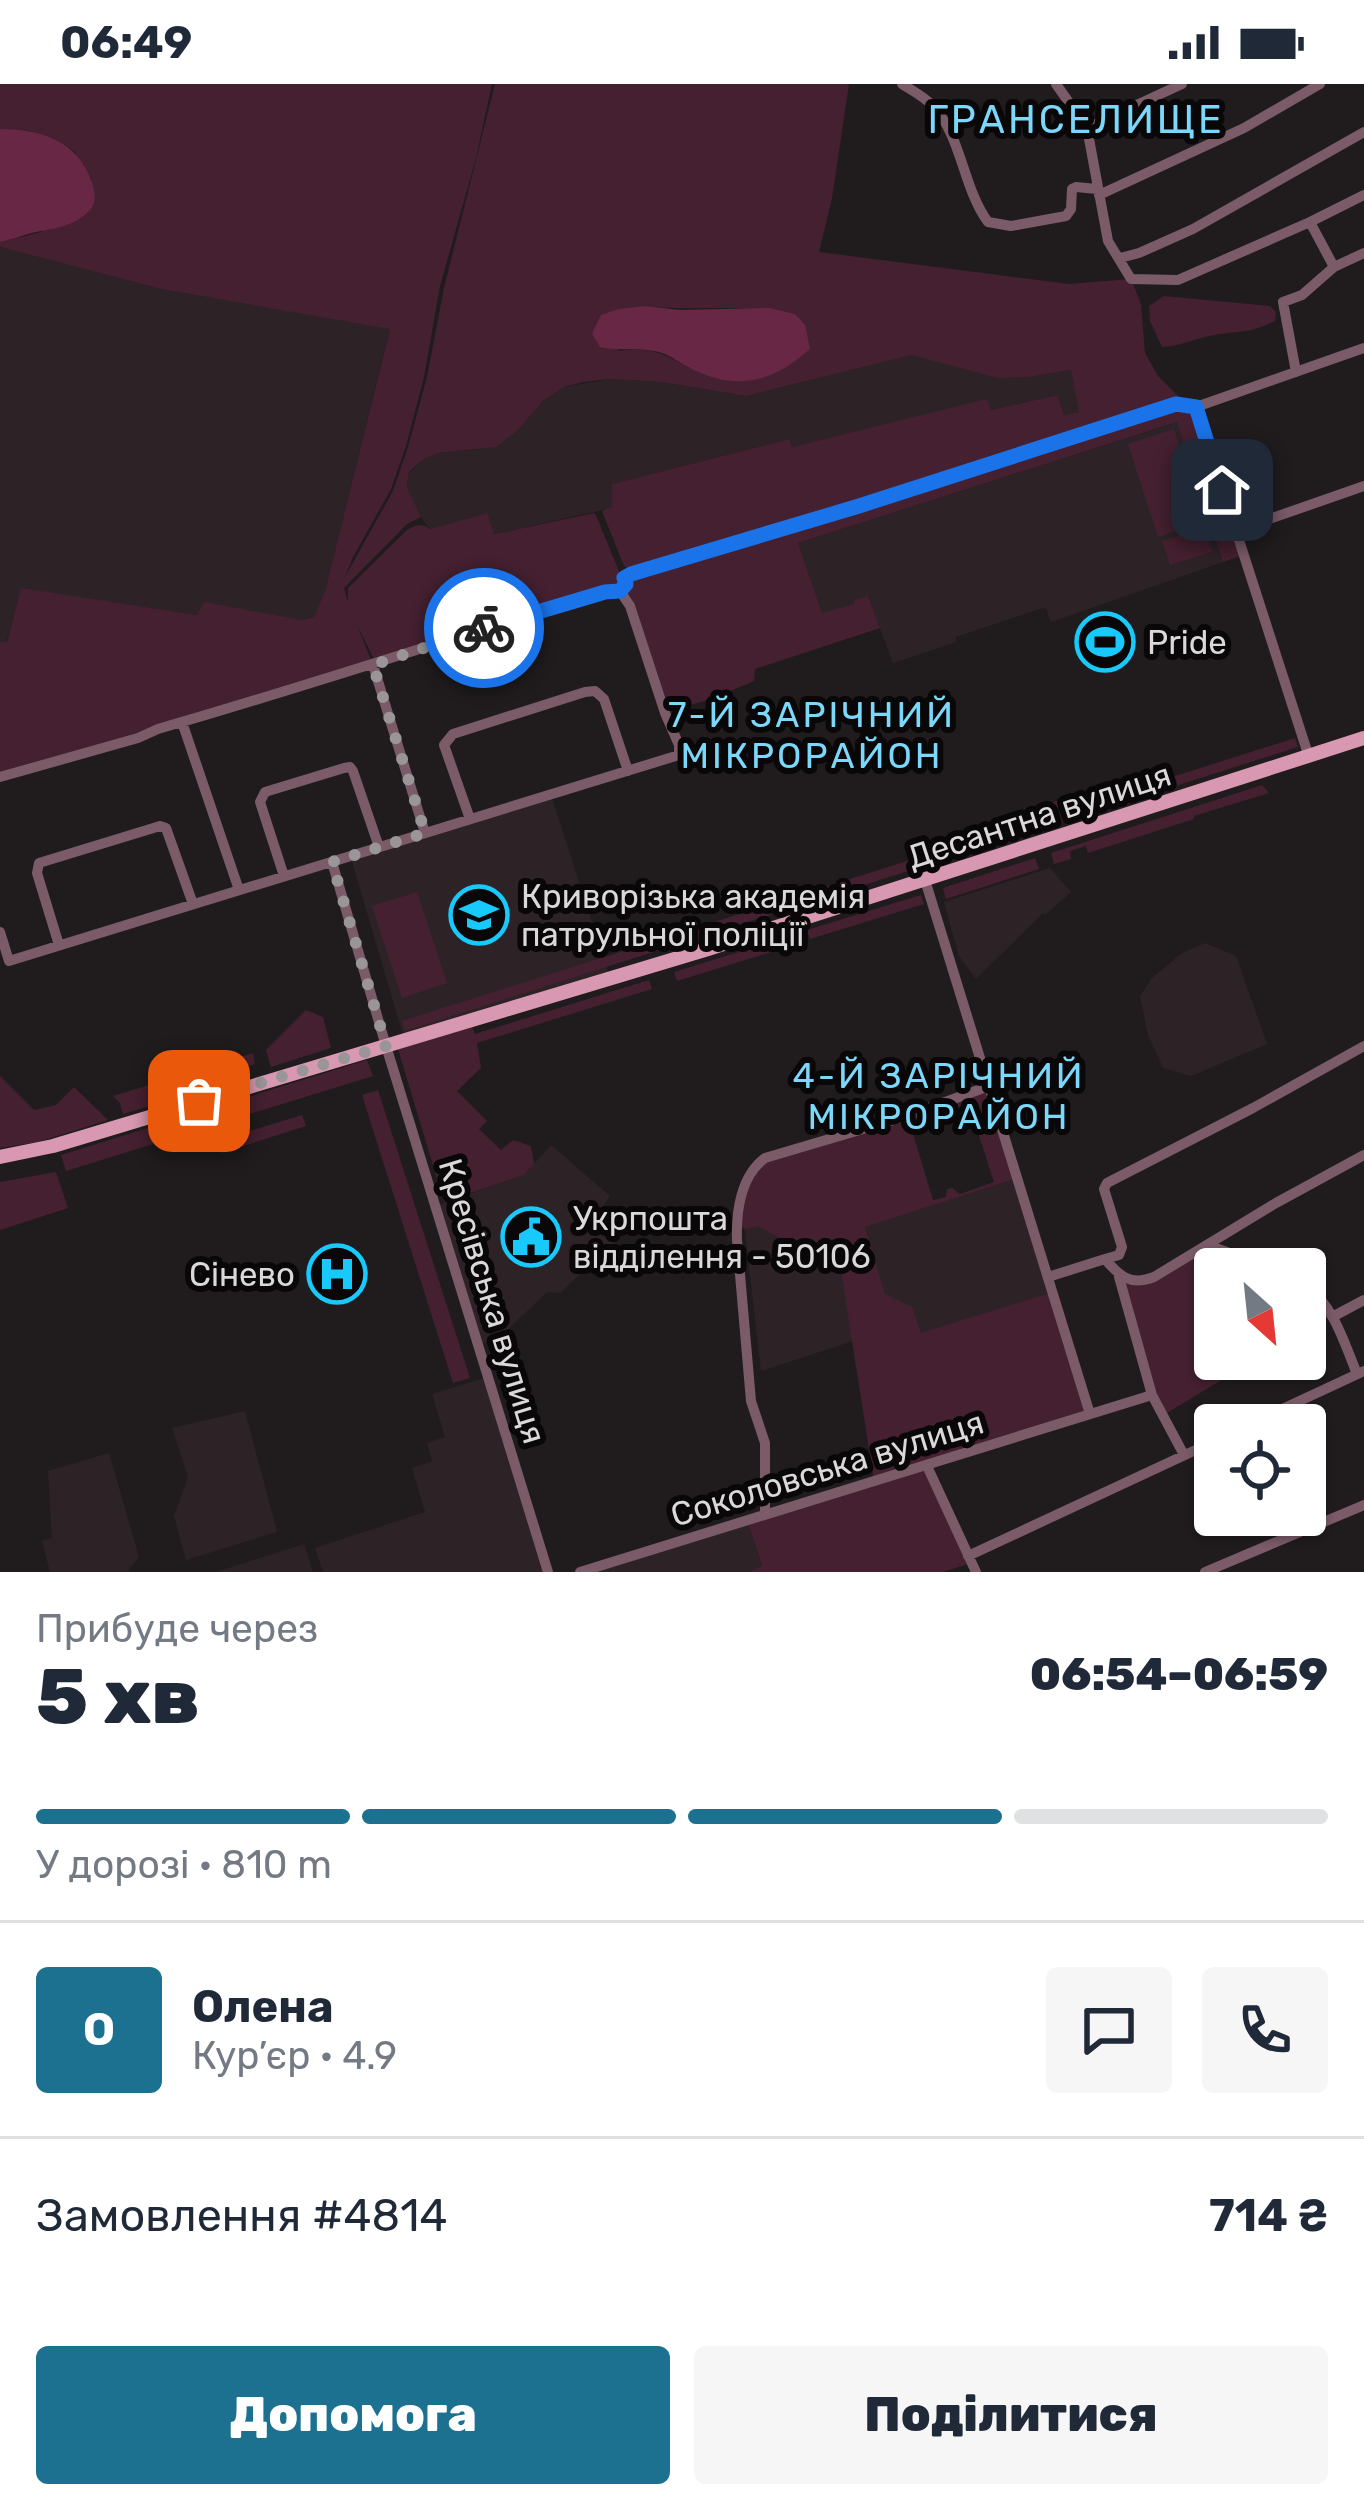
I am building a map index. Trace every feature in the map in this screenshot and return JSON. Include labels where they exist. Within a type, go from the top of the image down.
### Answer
[{"type":"main road","name":"Десантна вулиця","points":[[0,1156],[53,1146],[708,949],[1364,738]]},
{"type":"street","points":[[902,84],[929,101],[946,124],[988,222],[1010,226],[1066,215],[1072,189],[1098,192],[1244,128],[1320,84]]},
{"type":"street","points":[[1056,84],[1088,128],[1110,246],[1130,279],[1178,280],[1364,195]]},
{"type":"street","points":[[1088,128],[1182,84]]},
{"type":"street","points":[[1120,258],[1192,229],[1364,131]]},
{"type":"street","points":[[1310,222],[1334,267]]},
{"type":"street","points":[[1296,372],[1283,302],[1364,253]]},
{"type":"street","points":[[0,777],[590,596],[620,591],[626,584],[624,578],[631,574],[1176,404],[1196,407],[1364,348]]},
{"type":"street","points":[[1196,407],[1309,757]]},
{"type":"street","points":[[1235,531],[1364,486]]},
{"type":"street","points":[[0,932],[9,961],[679,755],[630,606],[620,591]]},
{"type":"street","points":[[373,665],[425,833]]},
{"type":"street","points":[[470,819],[447,739],[585,692],[595,691],[604,699],[628,771]]},
{"type":"street","points":[[182,722],[239,890]]},
{"type":"street","points":[[284,877],[260,802],[265,792],[350,767],[379,847]]},
{"type":"street","points":[[59,945],[37,868],[46,860],[114,839],[164,825],[193,904]]},
{"type":"street","name":"Кресівська вулиця","points":[[332,862],[548,1572]]},
{"type":"street","points":[[925,880],[1090,1414]]},
{"type":"street","points":[[1048,1277],[1119,1255],[1122,1247],[1104,1189],[1112,1178],[1364,1046]]},
{"type":"street","points":[[765,1514],[765,1443],[751,1401],[736,1221],[751,1169],[764,1158],[907,1116],[988,1086]]},
{"type":"street","points":[[1119,1277],[1135,1282],[1154,1277],[1364,1155]]},
{"type":"street","points":[[1207,1245],[1216,1248]]},
{"type":"street","points":[[1105,1259],[1119,1277],[1152,1395],[1184,1455]]},
{"type":"street","points":[[1334,1316],[1364,1300]]},
{"type":"street","points":[[1292,1404],[1360,1372],[1326,1305]]},
{"type":"street","name":"Соколовська вулиця","points":[[580,1572],[1152,1395]]},
{"type":"street","points":[[968,1556],[1194,1450]]},
{"type":"street","points":[[927,1466],[976,1572]]},
{"type":"street","points":[[1205,1572],[1364,1505]]},
{"type":"shaded area","points":[[0,84],[492,84],[440,286],[406,446],[391,489],[345,577],[393,491],[408,447],[495,84],[849,84],[819,252],[1069,284],[1131,279],[1141,304],[1145,353],[1158,376],[1186,404],[1196,407],[1243,555],[1223,562],[1177,422],[798,543],[822,613],[868,596],[880,628],[755,669],[754,681],[665,713],[620,591],[633,571],[624,566],[602,511],[612,507],[612,484],[790,439],[792,447],[987,399],[991,410],[1057,395],[1064,415],[1079,412],[1071,370],[998,378],[912,355],[746,396],[661,382],[583,382],[544,400],[496,447],[438,453],[421,461],[409,472],[407,488],[421,517],[407,524],[344,588],[348,602],[348,588],[410,528],[430,529],[487,513],[494,534],[595,513],[623,581],[618,587],[375,661],[357,625],[373,665],[0,777],[0,642],[7,642],[21,588],[197,615],[204,602],[301,620],[314,617],[325,591],[390,329],[161,289],[0,247],[0,242],[42,232],[76,153],[40,134],[0,129]],"holes":[[[634,308],[758,309],[795,314],[689,368],[655,352],[618,351]]]},
{"type":"shaded area","points":[[0,129],[30,131],[68,147],[92,183],[95,197],[90,210],[68,224],[0,242]]},
{"type":"shaded area","points":[[0,247],[161,289],[390,328],[325,591],[314,617],[197,615],[22,589],[6,643],[0,642]]},
{"type":"shaded area","points":[[1164,296],[1270,306],[1276,312],[1275,321],[1162,347],[1149,306]]},
{"type":"shaded area","points":[[645,306],[769,308],[795,314],[805,325],[810,349],[768,376],[739,381],[707,375],[657,352],[600,347],[592,334],[601,315]]},
{"type":"shaded area","points":[[912,355],[1029,377],[1072,370],[1079,412],[1064,415],[1056,395],[990,410],[987,400],[792,447],[790,439],[612,484],[612,508],[493,534],[486,513],[430,529],[415,510],[407,488],[409,473],[421,461],[438,453],[482,449],[519,429],[544,400],[564,387],[611,379],[746,396]]},
{"type":"shaded area","points":[[1178,422],[1223,562],[1051,622],[1046,608],[1039,609],[893,663],[868,596],[822,614],[798,543]]},
{"type":"shaded area","points":[[1174,429],[1204,522],[1158,537],[1128,444]]},
{"type":"shaded area","points":[[1205,528],[1212,552],[1170,565],[1162,541]]},
{"type":"shaded area","points":[[1295,738],[1298,747],[405,1031],[402,1021]]},
{"type":"shaded area","points":[[1106,785],[1108,791],[965,837],[963,831]]},
{"type":"shaded area","points":[[1262,785],[1269,793],[1088,853],[1086,846],[1070,851],[1071,859],[1054,864],[1051,853]]},
{"type":"shaded area","name":"Криворізька академія патрульної поліції","points":[[552,798],[608,972],[403,1035],[351,858]]},
{"type":"shaded area","points":[[1035,858],[1039,869],[946,899],[943,888]]},
{"type":"shaded area","points":[[1050,868],[1071,892],[976,979],[959,956],[944,902]]},
{"type":"shaded area","points":[[417,892],[447,983],[402,998],[372,906]]},
{"type":"shaded area","points":[[921,895],[924,904],[810,939],[807,930]]},
{"type":"shaded area","points":[[788,937],[791,946],[677,981],[674,972]]},
{"type":"shaded area","points":[[1205,943],[1236,956],[1267,1044],[1191,1076],[1163,1068],[1148,1035],[1140,996],[1152,978],[1182,953]]},
{"type":"shaded area","points":[[649,980],[652,989],[477,1043],[481,1068],[457,1091],[487,1121],[479,1129],[501,1150],[513,1140],[531,1146],[534,1164],[524,1175],[444,1202],[398,1049],[472,1027],[475,1034]]},
{"type":"shaded area","points":[[306,1010],[323,1017],[331,1048],[271,1067],[266,1050]]},
{"type":"shaded area","points":[[253,1053],[255,1064],[211,1077],[213,1087],[123,1114],[113,1096]]},
{"type":"shaded area","points":[[367,1060],[373,1076],[66,1171],[61,1155]]},
{"type":"shaded area","points":[[0,1076],[34,1110],[56,1105],[74,1087],[108,1120],[38,1142],[0,1148]]},
{"type":"shaded area","points":[[989,1086],[1018,1178],[865,1227],[885,1294],[912,1307],[921,1333],[1053,1292],[1090,1414],[928,1466],[971,1563],[943,1572],[748,1572],[762,1566],[747,1520],[874,1481],[841,1271],[758,1226],[745,1230],[737,1221],[742,1200],[765,1158]],"holes":[[[969,1105],[994,1182],[960,1194],[947,1189],[946,1197],[933,1200],[910,1124]]]},
{"type":"shaded area","points":[[378,1090],[470,1378],[453,1383],[362,1095]]},
{"type":"shaded area","points":[[302,1115],[306,1126],[221,1153],[217,1141]]},
{"type":"shaded area","points":[[551,1145],[610,1196],[594,1220],[614,1243],[560,1293],[547,1292],[501,1336],[478,1345],[435,1206],[524,1175]]},
{"type":"shaded area","points":[[56,1172],[68,1208],[0,1230],[0,1182]]},
{"type":"shaded area","points":[[1018,1178],[1053,1292],[921,1334],[911,1307],[885,1294],[864,1227]]},
{"type":"shaded area","points":[[758,1225],[841,1271],[853,1341],[761,1371],[745,1230]]},
{"type":"shaded area","points":[[1194,1252],[1194,1380],[1221,1380],[1162,1416],[1119,1277],[1135,1282]]},
{"type":"shaded area","points":[[485,1378],[544,1572],[323,1572],[315,1548],[425,1512],[412,1468],[432,1461],[427,1443],[445,1437],[432,1394]]},
{"type":"shaded area","points":[[245,1411],[277,1532],[186,1560],[174,1516],[188,1477],[172,1428]]},
{"type":"shaded area","points":[[109,1453],[139,1557],[130,1572],[50,1572],[42,1541],[52,1538],[48,1471]]},
{"type":"shaded area","points":[[747,1520],[762,1567],[748,1572],[580,1572]]},
{"type":"shaded area","points":[[304,1544],[313,1572],[216,1572]]},
{"type":"way so far","points":[[199,1101],[386,1046],[332,862],[425,833],[373,665],[484,628]]},
{"type":"place","name":"Pride","points":[[1105,642]]},
{"type":"place","name":"Криворізька академія патрульної поліції","points":[[479,915]]},
{"type":"place","name":"Укрпошта відділення - 50106","points":[[531,1237]]},
{"type":"place","name":"Сінево","points":[[337,1274]]},
{"type":"district","name":"ГРАНСЕЛИЩЕ","points":[[1076,119]]},
{"type":"district","name":"7-Й ЗАРІЧНИЙ МІКРОРАЙОН","points":[[812,734]]},
{"type":"district","name":"4-Й ЗАРІЧНИЙ МІКРОРАЙОН","points":[[939,1096]]},
{"type":"route","points":[[484,628],[620,591],[626,584],[624,578],[631,574],[1176,404],[1196,407],[1222,490]]}]
